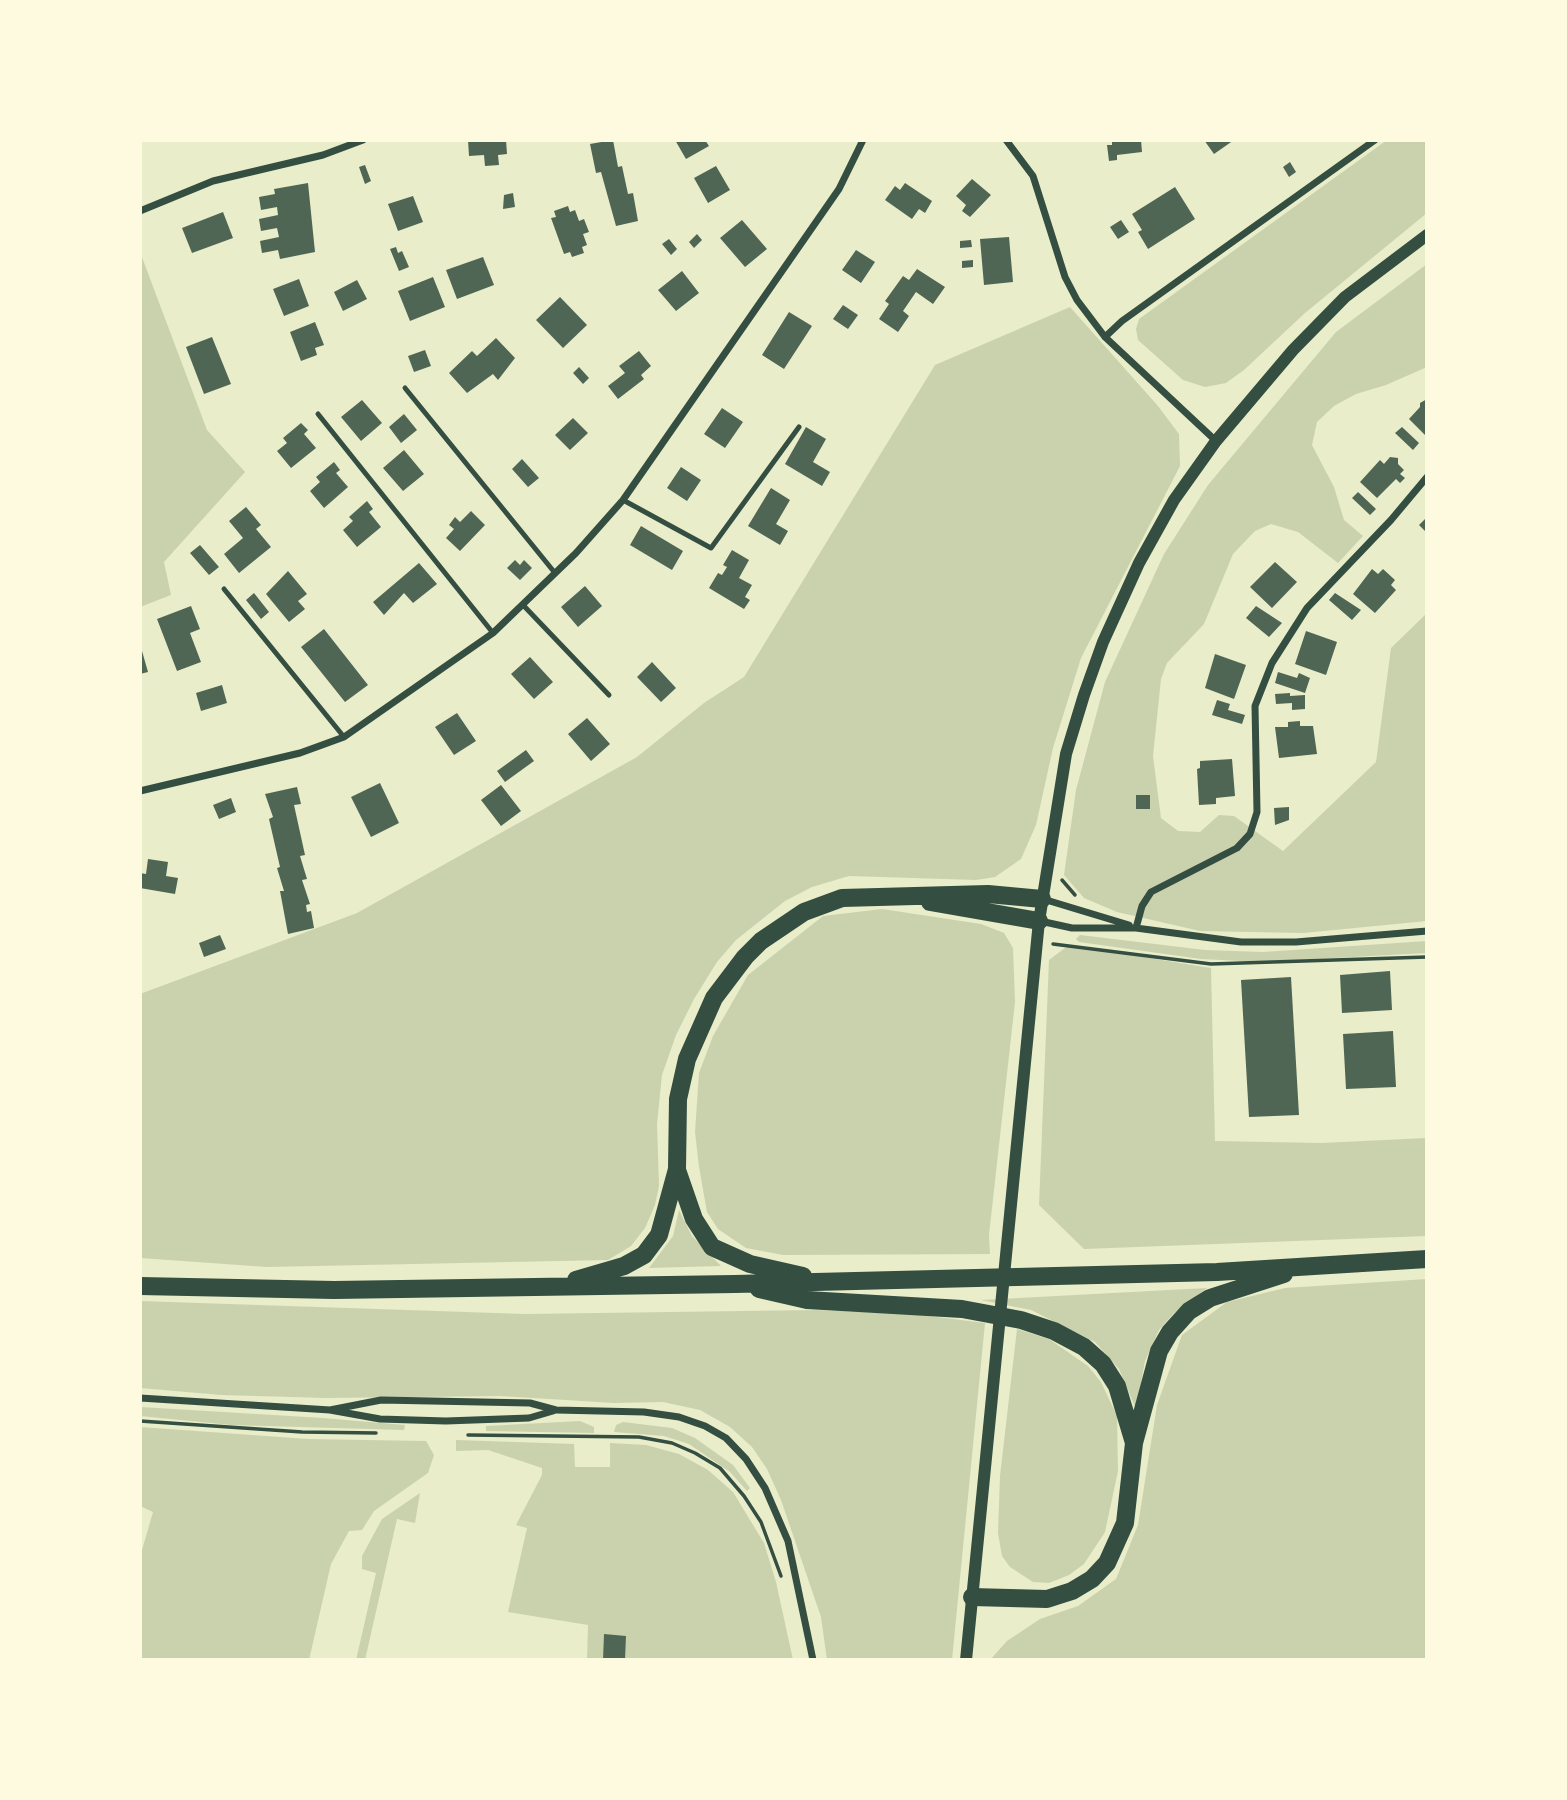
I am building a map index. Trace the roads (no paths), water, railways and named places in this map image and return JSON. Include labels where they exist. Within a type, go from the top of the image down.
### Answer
[{"type":"highway","points":[[892,894],[1039,921]]},
{"type":"highway","points":[[552,1287],[624,1266],[644,1255],[659,1235],[677,1169],[678,1099],[687,1059],[714,998],[731,974],[761,941],[820,904],[865,895],[988,894],[1042,899]]},
{"type":"highway","points":[[677,1169],[694,1219],[712,1247],[750,1264],[820,1281]]},
{"type":"highway","points":[[140,1286],[334,1290],[735,1284],[1217,1272],[1427,1259]]},
{"type":"highway","points":[[972,1597],[1047,1599],[1072,1591],[1092,1579],[1107,1563],[1125,1523],[1134,1443],[1159,1351],[1170,1332],[1189,1311],[1210,1298],[1307,1266]]},
{"type":"highway","points":[[735,1284],[807,1300],[962,1309],[1021,1320],[1054,1331],[1084,1347],[1102,1364],[1117,1386],[1134,1443]]},
{"type":"street","points":[[140,211],[213,181],[338,151],[363,140]]},
{"type":"street","points":[[140,791],[300,754],[344,737],[493,633],[555,573],[623,500],[839,189],[863,140]]},
{"type":"street","points":[[1006,140],[1033,176],[1065,277],[1077,300],[1105,337],[1216,441]]},
{"type":"street","points":[[1105,337],[1143,305],[1376,140]]},
{"type":"street","points":[[966,1660],[1039,921],[1066,754],[1103,642],[1139,563],[1174,500],[1216,441],[1293,350],[1346,297],[1427,236]]},
{"type":"street","points":[[1136,928],[1142,906],[1151,892],[1237,848],[1250,834],[1257,812],[1255,706],[1272,663],[1307,608],[1391,520],[1427,477]]},
{"type":"street","points":[[1042,899],[1136,928]]},
{"type":"street","points":[[1039,921],[1072,928],[1136,928],[1241,942],[1296,942],[1427,931]]},
{"type":"street","points":[[140,1398],[330,1410],[380,1419],[446,1421],[529,1418],[556,1410]]},
{"type":"street","points":[[330,1410],[381,1400],[530,1403],[556,1410],[644,1412],[679,1417],[705,1426],[726,1438],[746,1459],[765,1488],[788,1541],[813,1660]]},
{"type":"lane","points":[[405,388],[555,573]]},
{"type":"lane","points":[[318,414],[493,633]]},
{"type":"lane","points":[[623,500],[710,548],[799,427]]},
{"type":"lane","points":[[223,589],[344,737]]},
{"type":"lane","points":[[523,605],[609,695]]}]
